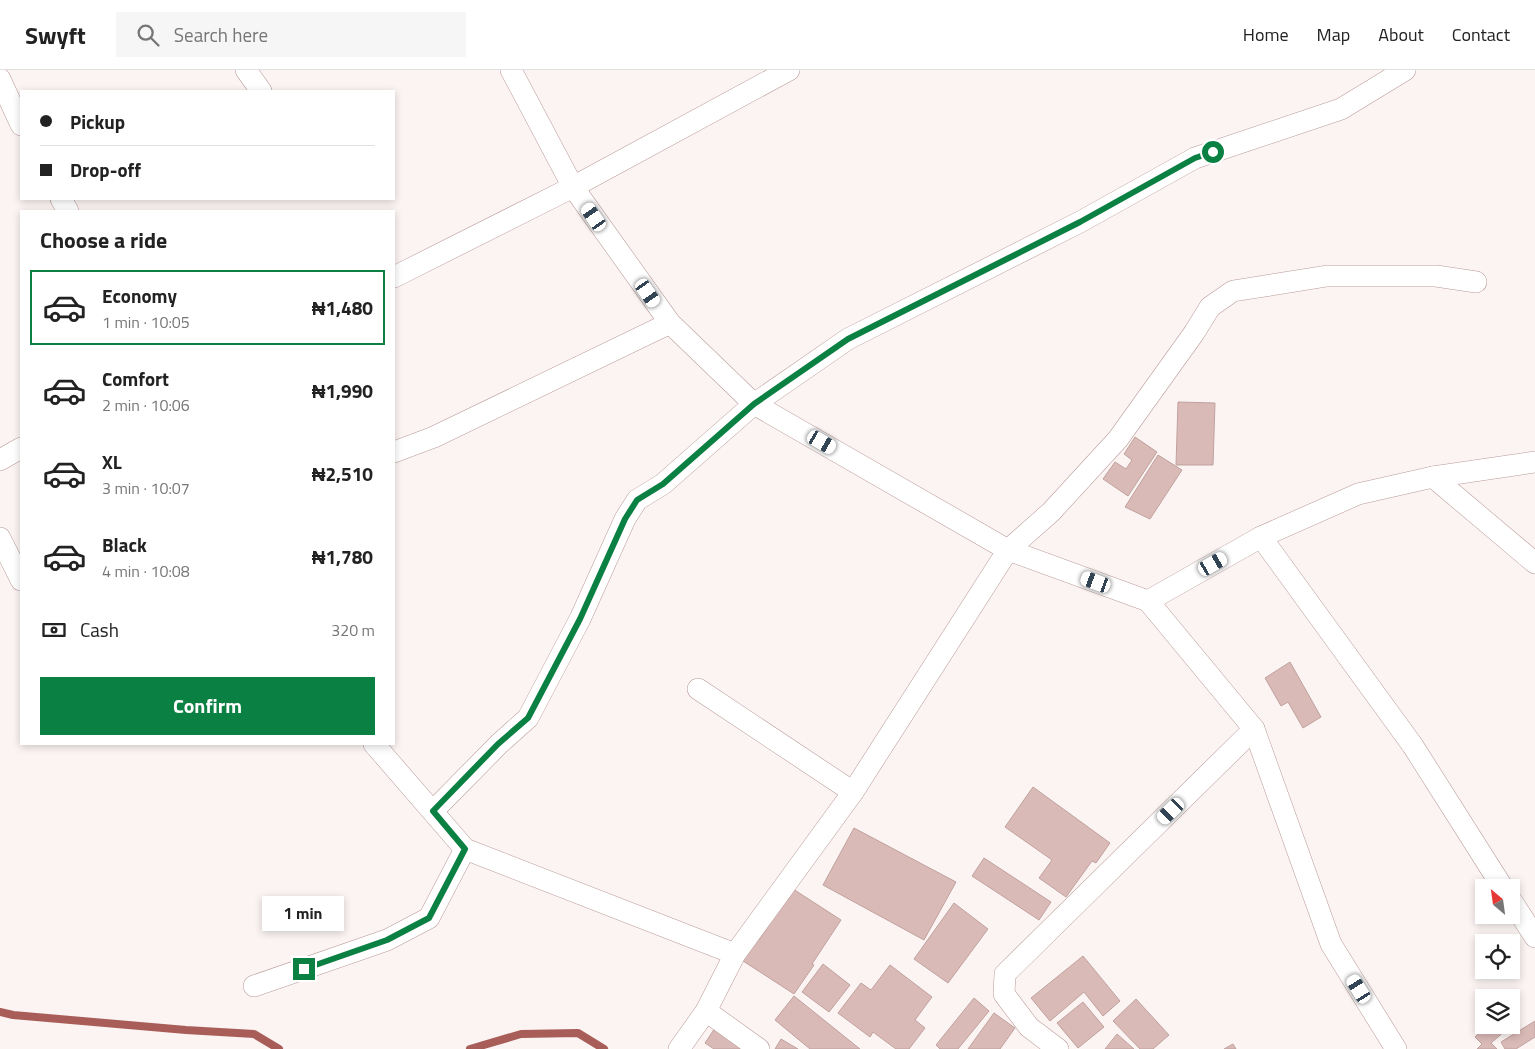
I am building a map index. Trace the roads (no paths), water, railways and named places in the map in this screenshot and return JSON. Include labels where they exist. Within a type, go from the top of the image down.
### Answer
[{"type":"street","points":[[246,70],[259,90]]},
{"type":"street","points":[[511,70],[573,187],[670,323],[754,404],[1008,550],[1148,601],[1254,729],[1331,944],[1396,1049]]},
{"type":"street","points":[[395,276],[573,187],[789,70]]},
{"type":"street","points":[[433,811],[498,744],[528,718],[580,619],[625,519],[637,500],[663,484],[754,404],[848,339],[1080,222],[1195,158],[1341,109],[1404,70]]},
{"type":"street","points":[[0,79],[20,123]]},
{"type":"street","points":[[679,1049],[706,1011],[735,954],[854,792],[1008,550],[1050,512],[1118,439],[1194,333],[1210,307],[1233,291],[1327,276],[1436,276],[1476,282]]},
{"type":"street","points":[[395,452],[434,437],[670,323]]},
{"type":"street","points":[[0,460],[20,449]]},
{"type":"street","points":[[1148,601],[1261,537],[1358,494],[1433,477],[1535,462]]},
{"type":"street","points":[[1433,477],[1535,563]]},
{"type":"street","points":[[1261,537],[1413,746],[1497,879]]},
{"type":"street","points":[[0,538],[20,578]]},
{"type":"street","points":[[698,689],[854,792]]},
{"type":"street","points":[[1058,1049],[1028,1027],[1004,994],[1005,974],[1254,729]]},
{"type":"street","points":[[375,745],[465,849],[735,954]]},
{"type":"street","points":[[254,986],[387,940],[429,918],[465,849]]},
{"type":"street","points":[[1520,914],[1535,937]]},
{"type":"street","points":[[706,1011],[758,1049]]},
{"type":"waterway","points":[[0,1012],[13,1015],[186,1030],[254,1034],[279,1049]]},
{"type":"waterway","points":[[470,1049],[521,1034],[578,1033],[604,1049]]}]
